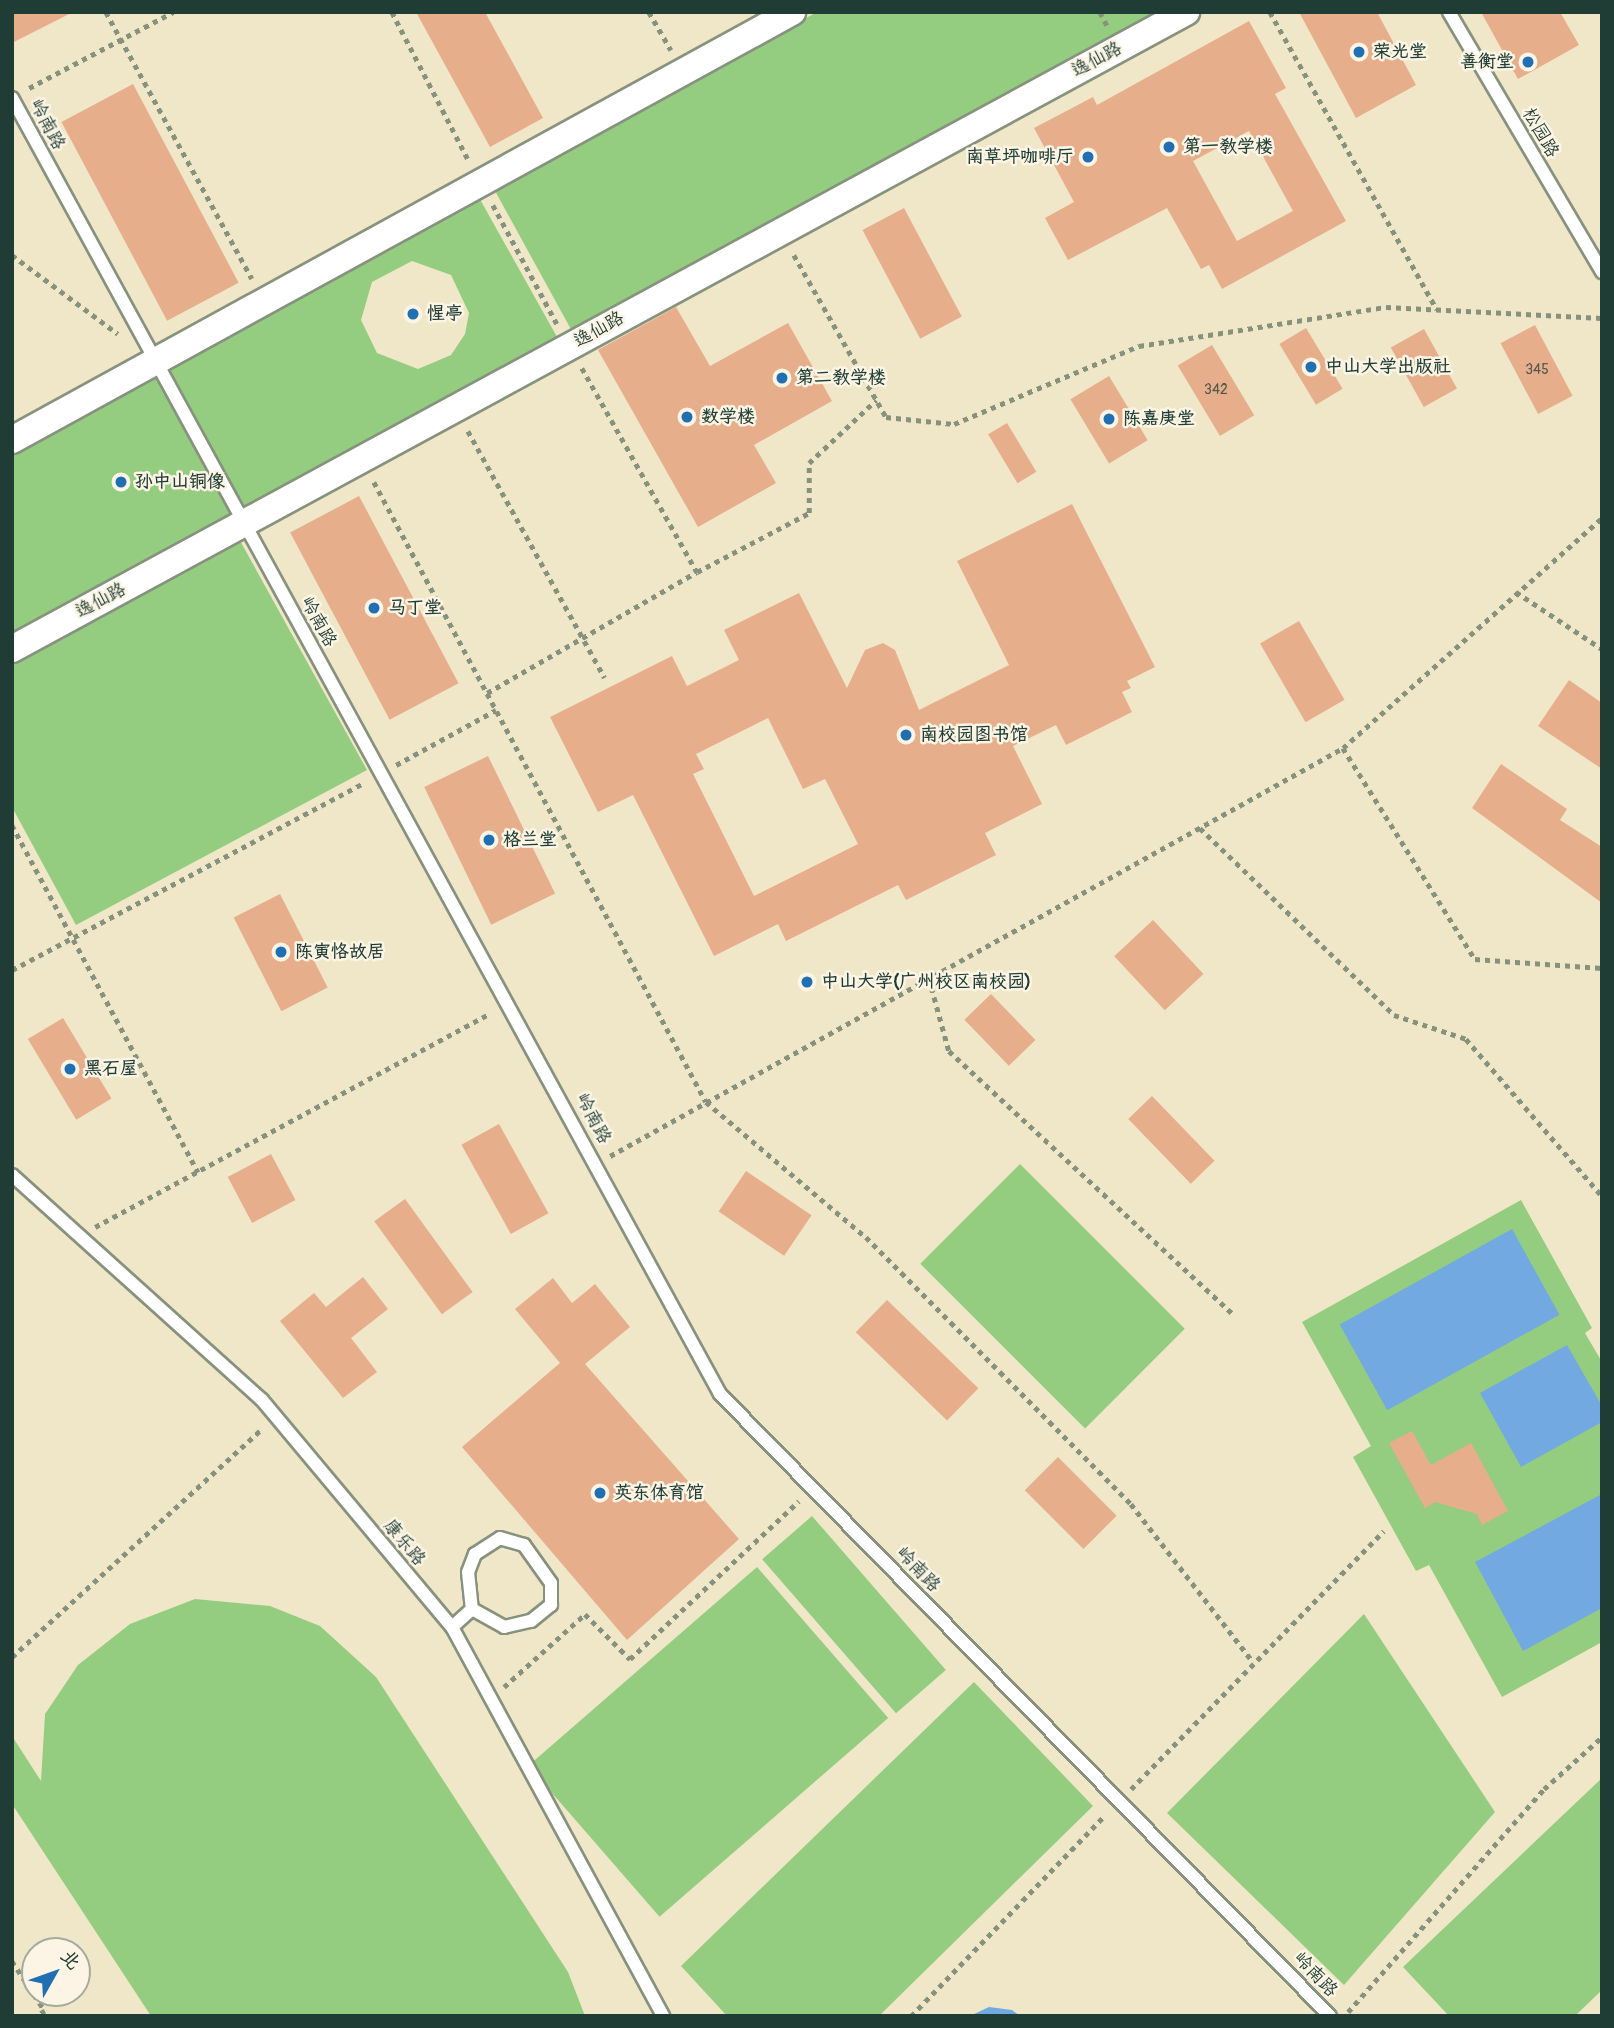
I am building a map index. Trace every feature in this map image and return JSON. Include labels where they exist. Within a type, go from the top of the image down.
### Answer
[{"type":"street","points":[[12,440],[792,12]]},
{"type":"street","name":"逸仙路","points":[[12,649],[779,230],[1186,12]]},
{"type":"lane","name":"松园路","points":[[1449,12],[1602,272]]},
{"type":"lane","name":"岭南路","points":[[12,98],[243,524],[511,1002],[720,1394],[1331,2016]]},
{"type":"lane","name":"康乐路","points":[[12,1175],[76,1238],[276,1417],[452,1627],[663,2016]]},
{"type":"lane","points":[[500,1538],[524,1545],[551,1583],[551,1605],[531,1621],[504,1627],[472,1609],[468,1572],[475,1553],[500,1538]]},
{"type":"lane","points":[[452,1627],[472,1609]]},
{"type":"path","points":[[107,12],[264,302]]},
{"type":"path","points":[[24,90],[173,12]]},
{"type":"path","points":[[649,12],[684,72]]},
{"type":"path","points":[[1270,12],[1437,310]]},
{"type":"path","points":[[779,230],[886,417],[954,424],[1139,346],[1385,307],[1602,318]]},
{"type":"path","points":[[12,255],[122,337]]},
{"type":"path","points":[[456,408],[605,678]]},
{"type":"path","points":[[362,459],[706,1102],[866,1237],[1131,1504],[1253,1662]]},
{"type":"path","points":[[597,1163],[1343,748],[1602,518]]},
{"type":"path","points":[[487,693],[581,635],[697,572]]},
{"type":"path","points":[[1516,592],[1602,649]]},
{"type":"path","points":[[12,970],[496,710]]},
{"type":"path","points":[[1343,748],[1475,959],[1602,968]]},
{"type":"path","points":[[12,825],[198,1172]]},
{"type":"path","points":[[1200,828],[1394,1016],[1466,1039],[1602,1196]]},
{"type":"path","points":[[929,978],[949,1051],[1234,1315]]},
{"type":"path","points":[[76,1238],[511,1002]]},
{"type":"path","points":[[12,1647],[15,1654],[276,1417]]},
{"type":"path","points":[[491,1698],[585,1614],[630,1659],[813,1489]]},
{"type":"path","points":[[911,2016],[1253,1662],[1384,1531]]},
{"type":"path","points":[[1346,2016],[1544,1788],[1602,1737]]},
{"type":"path","points":[[12,1961],[45,2011],[37,2016]]},
{"type":"green space","points":[[817,12],[1158,12],[573,333],[494,189]]},
{"type":"green space","points":[[477,194],[561,344],[246,515],[164,365]],"holes":[[[412,261],[451,275],[469,313],[465,334],[451,355],[418,369],[377,353],[361,320],[372,282]]]},
{"type":"green space","points":[[152,371],[236,522],[12,642],[12,449]]},
{"type":"green space","points":[[238,537],[367,770],[76,925],[12,807],[12,660]]},
{"type":"green space","points":[[1020,1164],[1185,1329],[1085,1428],[920,1264]]},
{"type":"green space","points":[[1521,1200],[1592,1328],[1585,1333],[1602,1362],[1602,1642],[1502,1697],[1429,1565],[1416,1571],[1353,1457],[1371,1446],[1302,1322]]},
{"type":"green space","points":[[812,1516],[946,1670],[896,1713],[762,1559]]},
{"type":"green space","points":[[757,1567],[888,1718],[660,1917],[528,1766]]},
{"type":"green space","points":[[195,1599],[270,1606],[320,1626],[376,1677],[568,1972],[585,2016],[151,2016],[12,1804],[12,1736],[41,1781],[45,1714],[78,1665],[130,1624]]},
{"type":"green space","points":[[1364,1614],[1495,1812],[1344,1985],[1167,1813]]},
{"type":"green space","points":[[974,1682],[1093,1806],[879,2016],[727,2016],[681,1966]]},
{"type":"green space","points":[[1602,1778],[1602,1990],[1575,2016],[1449,2016],[1403,1967]]},
{"type":"water","points":[[1512,1229],[1560,1315],[1387,1410],[1340,1325]]},
{"type":"water","points":[[1567,1345],[1602,1406],[1602,1422],[1521,1467],[1480,1393]]},
{"type":"water","points":[[1602,1494],[1602,1608],[1523,1651],[1475,1562]]},
{"type":"water","points":[[989,2007],[1012,2010],[1020,2016],[970,2016]]},
{"type":"building","points":[[12,12],[73,12],[12,43]]},
{"type":"building","points":[[416,12],[485,12],[543,118],[490,147]]},
{"type":"building","name":"荣光堂","points":[[1299,12],[1377,12],[1416,85],[1356,118]]},
{"type":"building","name":"善衡堂","points":[[1481,12],[1560,12],[1579,45],[1518,79]]},
{"type":"building","name":"第一教学楼","points":[[1249,21],[1286,88],[1275,94],[1346,221],[1222,289],[1209,265],[1201,269],[1167,208],[1068,260],[1045,218],[1074,202],[1034,128],[1093,97],[1097,105]],"holes":[[[1249,131],[1293,211],[1237,241],[1193,161]]]},
{"type":"building","points":[[133,84],[239,283],[167,321],[61,122]]},
{"type":"building","points":[[904,208],[962,317],[920,339],[863,230]]},
{"type":"building","name":"数学楼","points":[[676,307],[710,366],[788,323],[832,401],[754,445],[776,483],[698,527],[598,350]]},
{"type":"building","points":[[1535,325],[1573,396],[1538,414],[1501,343]]},
{"type":"building","name":"中山大学出版社","points":[[1306,328],[1343,389],[1316,405],[1279,344]]},
{"type":"building","points":[[1424,329],[1457,388],[1424,407],[1391,347]]},
{"type":"building","points":[[1212,345],[1254,415],[1220,436],[1178,366]]},
{"type":"building","name":"陈嘉庚堂","points":[[1109,376],[1148,440],[1109,463],[1070,399]]},
{"type":"building","points":[[1007,423],[1036,472],[1017,483],[988,434]]},
{"type":"building","name":"马丁堂","points":[[359,496],[459,683],[390,720],[290,533]]},
{"type":"building","name":"南校园图书馆","points":[[1072,504],[1155,667],[1127,681],[1131,688],[1122,692],[1132,712],[1066,745],[1056,725],[1013,746],[1042,804],[985,833],[996,855],[906,900],[898,885],[786,941],[778,924],[714,956],[633,795],[598,812],[550,717],[672,656],[687,686],[739,660],[724,630],[799,593],[847,688],[865,650],[883,643],[895,650],[919,710],[1009,665],[957,561]],"holes":[[[768,718],[803,789],[825,779],[858,844],[754,896],[693,774],[704,769],[696,754]]]},
{"type":"building","points":[[1299,621],[1344,700],[1306,722],[1260,644]]},
{"type":"building","points":[[1569,680],[1602,703],[1602,769],[1538,726]]},
{"type":"building","name":"格兰堂","points":[[488,756],[555,894],[491,925],[424,787]]},
{"type":"building","points":[[1501,764],[1567,809],[1560,820],[1602,847],[1602,903],[1472,808]]},
{"type":"building","name":"陈寅恪故居","points":[[280,894],[328,988],[281,1011],[234,918]]},
{"type":"building","points":[[1153,920],[1203,974],[1165,1010],[1114,956]]},
{"type":"building","points":[[991,994],[1035,1040],[1009,1066],[964,1020]]},
{"type":"building","name":"黑石屋","points":[[63,1018],[111,1099],[76,1120],[28,1039]]},
{"type":"building","points":[[1152,1096],[1215,1161],[1191,1184],[1128,1119]]},
{"type":"building","points":[[499,1124],[548,1213],[511,1234],[461,1145]]},
{"type":"building","points":[[271,1154],[295,1200],[252,1223],[228,1177]]},
{"type":"building","points":[[746,1171],[811,1215],[784,1256],[719,1212]]},
{"type":"building","points":[[405,1199],[473,1292],[442,1314],[374,1221]]},
{"type":"building","points":[[363,1277],[388,1309],[351,1338],[377,1372],[343,1398],[280,1321],[314,1293],[326,1307]]},
{"type":"building","name":"英东体育馆","points":[[553,1278],[572,1303],[595,1284],[630,1327],[585,1364],[739,1539],[627,1640],[462,1447],[560,1363],[515,1309]]},
{"type":"building","points":[[887,1300],[978,1388],[947,1421],[856,1332]]},
{"type":"building","points":[[1412,1431],[1431,1465],[1471,1443],[1508,1511],[1482,1525],[1477,1514],[1435,1502],[1425,1508],[1389,1443]]},
{"type":"building","points":[[1058,1457],[1117,1516],[1083,1549],[1025,1490]]},
{"type":"place","name":"荣光堂","points":[[1359,52]]},
{"type":"place","name":"善衡堂","points":[[1528,62]]},
{"type":"place","name":"第一教学楼","points":[[1169,147]]},
{"type":"place","name":"南草坪咖啡厅","points":[[1088,157]]},
{"type":"place","name":"惺亭","points":[[413,314]]},
{"type":"place","name":"中山大学出版社","points":[[1311,367]]},
{"type":"place","name":"第二教学楼","points":[[782,378]]},
{"type":"place","name":"数学楼","points":[[687,417]]},
{"type":"place","name":"陈嘉庚堂","points":[[1109,419]]},
{"type":"place","name":"孙中山铜像","points":[[121,482]]},
{"type":"place","name":"马丁堂","points":[[374,608]]},
{"type":"place","name":"南校园图书馆","points":[[906,735]]},
{"type":"place","name":"格兰堂","points":[[489,840]]},
{"type":"place","name":"陈寅恪故居","points":[[281,952]]},
{"type":"place","name":"中山大学(广州校区南校园)","points":[[807,982]]},
{"type":"place","name":"黑石屋","points":[[70,1069]]},
{"type":"place","name":"英东体育馆","points":[[600,1493]]}]
